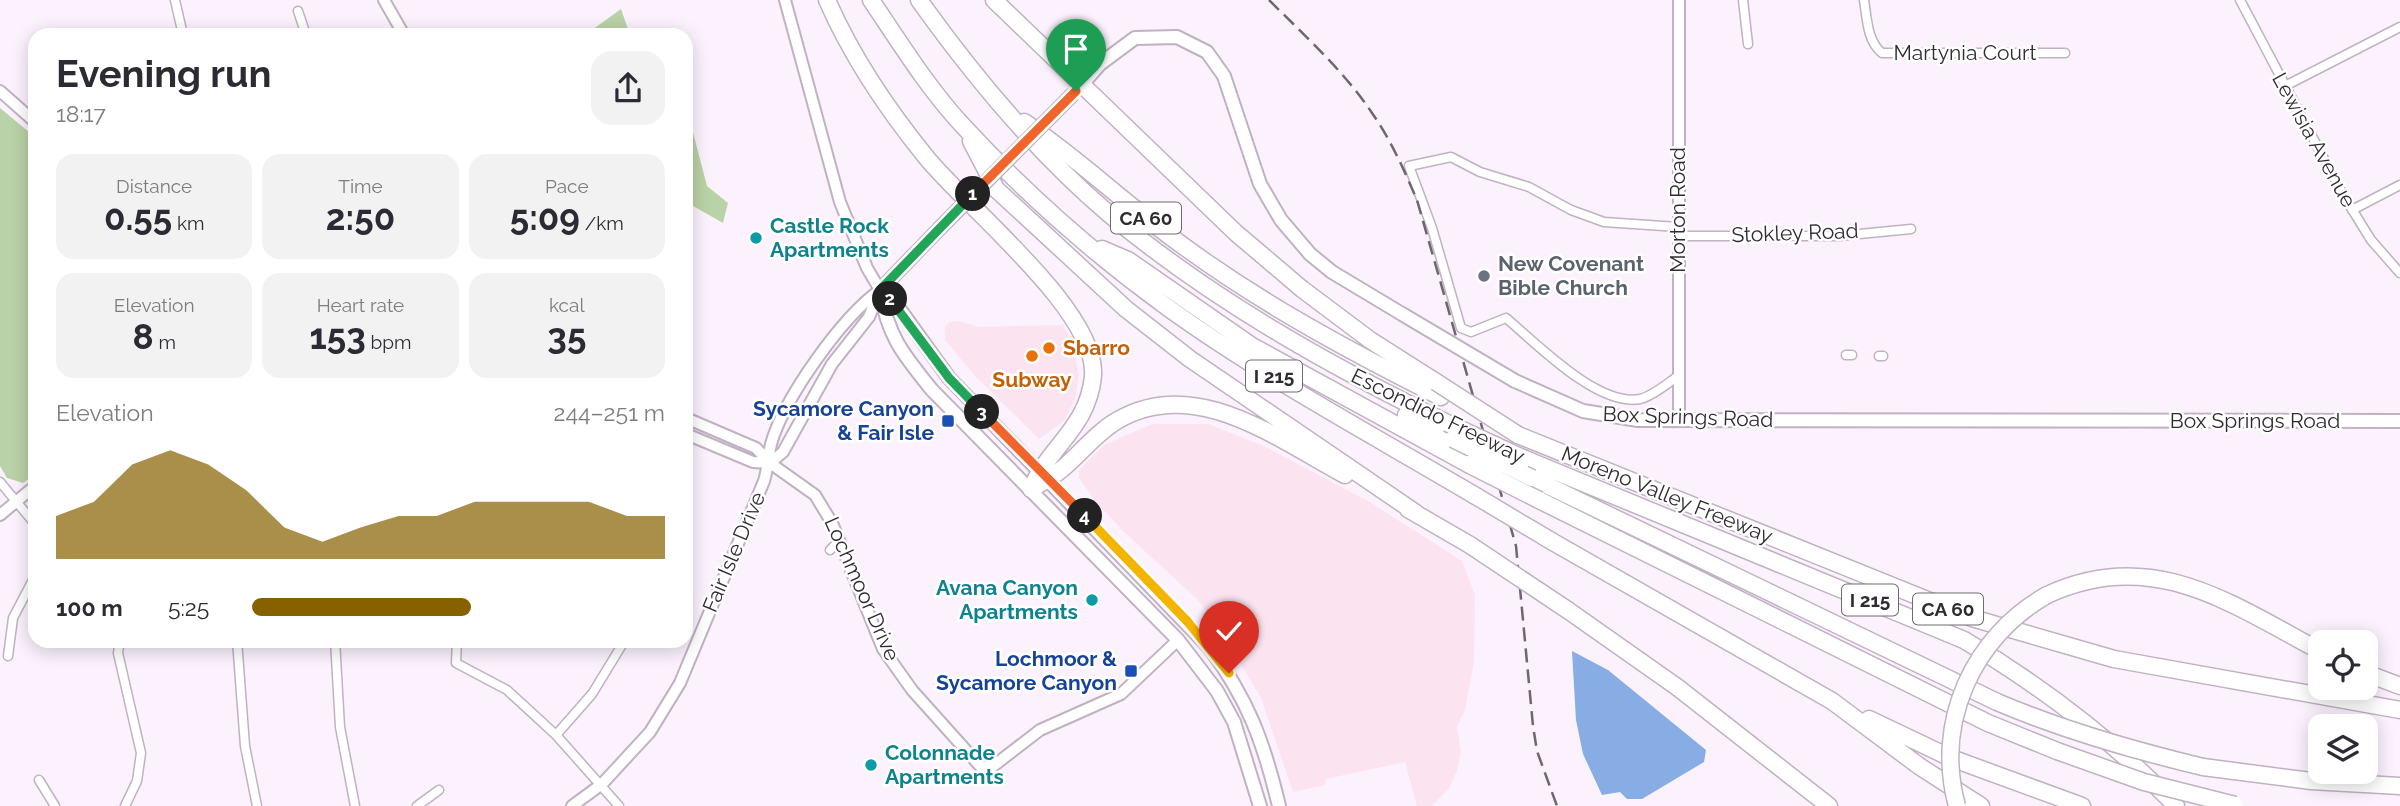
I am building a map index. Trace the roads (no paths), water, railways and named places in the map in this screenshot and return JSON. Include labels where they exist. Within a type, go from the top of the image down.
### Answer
[{"type":"highway","points":[[827,0],[852,52],[892,113],[927,159],[1066,307],[1089,345],[1093,364],[1089,400],[1067,439],[1031,489]]},
{"type":"highway","name":"Escondido Freeway","points":[[871,0],[963,126],[1033,197],[1083,241],[1168,307],[1240,356],[1553,542],[1832,701],[1919,766],[1981,806]]},
{"type":"highway","name":"Escondido Freeway","points":[[919,0],[960,58],[1042,151],[1109,214],[1205,286],[1349,373],[1447,423],[1525,459],[1964,640],[2067,706],[2130,758],[2176,806]]},
{"type":"highway","points":[[994,0],[1078,89],[1301,289],[1438,389]]},
{"type":"highway","points":[[960,58],[1013,128],[1088,203],[1167,269],[1232,315],[1291,351],[1453,439],[1997,702],[2048,724],[2108,744],[2203,768],[2299,780],[2400,786]]},
{"type":"highway","name":"CA 60","points":[[1008,111],[1052,141],[1086,172],[1226,276],[1357,355],[1438,389]]},
{"type":"highway","points":[[963,126],[996,189],[1126,310],[1190,359],[1416,513]]},
{"type":"highway","points":[[1083,241],[1128,260],[1242,339],[1332,392],[1539,500],[1988,723],[2144,782],[2239,805]]},
{"type":"highway","name":"Moreno Valley Freeway","points":[[1438,389],[1518,435],[1972,618],[2114,659],[2400,710]]},
{"type":"highway","points":[[1044,473],[1119,419],[1151,408],[1185,404],[1206,406],[1237,418],[1471,545],[1677,687],[1829,806]]},
{"type":"highway","points":[[1957,806],[1950,753],[1960,696],[1990,642],[2013,618],[2047,595],[2086,580],[2104,577],[2159,577],[2201,589],[2308,645]]},
{"type":"highway","points":[[2378,678],[2400,686]]},
{"type":"highway","points":[[1832,701],[1951,758],[2082,806]]},
{"type":"main road","name":"Box Springs Road","points":[[1078,89],[1100,64],[1135,38],[1177,37],[1207,52],[1224,76],[1260,184],[1281,220],[1310,254],[1332,272],[1515,381],[1591,413],[1618,418],[1678,420],[2400,421]]},
{"type":"main road","name":"Fair Isle Drive","points":[[880,290],[1078,89]]},
{"type":"main road","points":[[880,290],[898,307],[949,378],[1192,626],[1229,673],[1254,717],[1279,806]]},
{"type":"main road","points":[[880,290],[885,323],[915,369],[1178,640],[1217,691],[1234,722],[1260,806]]},
{"type":"street","points":[[175,0],[181,28]]},
{"type":"street","points":[[384,0],[400,28]]},
{"type":"street","points":[[785,0],[840,202],[867,268],[880,290]]},
{"type":"street","name":"Morton Road","points":[[1678,420],[1679,0]]},
{"type":"street","points":[[1743,0],[1748,44]]},
{"type":"street","name":"Martynia Court","points":[[1864,0],[1874,47],[1882,53],[2065,52]]},
{"type":"street","name":"Lewisia Avenue","points":[[2240,0],[2351,210],[2371,240],[2400,273]]},
{"type":"street","points":[[298,11],[304,28]]},
{"type":"street","points":[[2287,85],[2400,27]]},
{"type":"street","points":[[0,90],[28,116]]},
{"type":"street","name":"Stokley Road","points":[[1678,376],[1640,399],[1612,395],[1590,386],[1506,318],[1471,332],[1461,328],[1432,228],[1409,166],[1451,157],[1480,172],[1529,187],[1571,210],[1604,222],[1678,232],[1839,236],[1911,229]]},
{"type":"street","points":[[2351,210],[2400,185]]},
{"type":"street","name":"Fair Isle Drive","points":[[572,806],[602,784],[650,732],[680,683],[770,463],[771,444],[801,385],[844,323],[863,302],[880,290]]},
{"type":"street","name":"Fair Isle Drive","points":[[770,463],[783,452],[832,364],[869,317],[880,290]]},
{"type":"street","name":"Lochmoor Drive","points":[[693,421],[756,448],[770,463],[805,485],[815,495],[839,541],[883,649],[912,690],[981,767],[992,767],[1040,730],[1121,694],[1178,640]]},
{"type":"street","name":"Lochmoor Drive","points":[[693,437],[753,462],[770,463]]},
{"type":"street","points":[[0,482],[28,516]]},
{"type":"street","points":[[0,515],[28,492]]},
{"type":"street","points":[[830,550],[839,541]]},
{"type":"street","points":[[8,656],[13,618],[28,589]]},
{"type":"street","points":[[119,648],[118,653],[141,753],[136,781],[125,806]]},
{"type":"street","points":[[238,648],[245,746],[257,806]]},
{"type":"street","points":[[335,648],[340,727],[355,806]]},
{"type":"street","points":[[457,648],[456,663],[508,690],[556,735],[620,806]]},
{"type":"street","points":[[556,735],[592,694],[620,648]]},
{"type":"street","points":[[39,780],[55,806]]},
{"type":"street","points":[[417,806],[439,790]]},
{"type":"water","points":[[1572,651],[1608,670],[1706,750],[1704,762],[1642,799],[1627,799],[1620,792],[1602,795],[1583,754],[1576,720]]},
{"type":"railway","points":[[1269,0],[1324,54],[1361,98],[1391,144],[1417,200],[1516,546],[1533,726],[1537,751],[1557,806]]},
{"type":"place","name":"Castle Rock Apartments","points":[[756,238]]},
{"type":"place","name":"New Covenant Bible Church","points":[[1484,276]]},
{"type":"place","name":"Sbarro","points":[[1049,348]]},
{"type":"place","name":"Subway","points":[[1032,356]]},
{"type":"place","name":"Sycamore Canyon & Fair Isle","points":[[948,421]]},
{"type":"place","name":"Avana Canyon Apartments","points":[[1092,600]]},
{"type":"place","name":"Lochmoor & Sycamore Canyon","points":[[1131,671]]},
{"type":"place","name":"Colonnade Apartments","points":[[871,765]]}]
